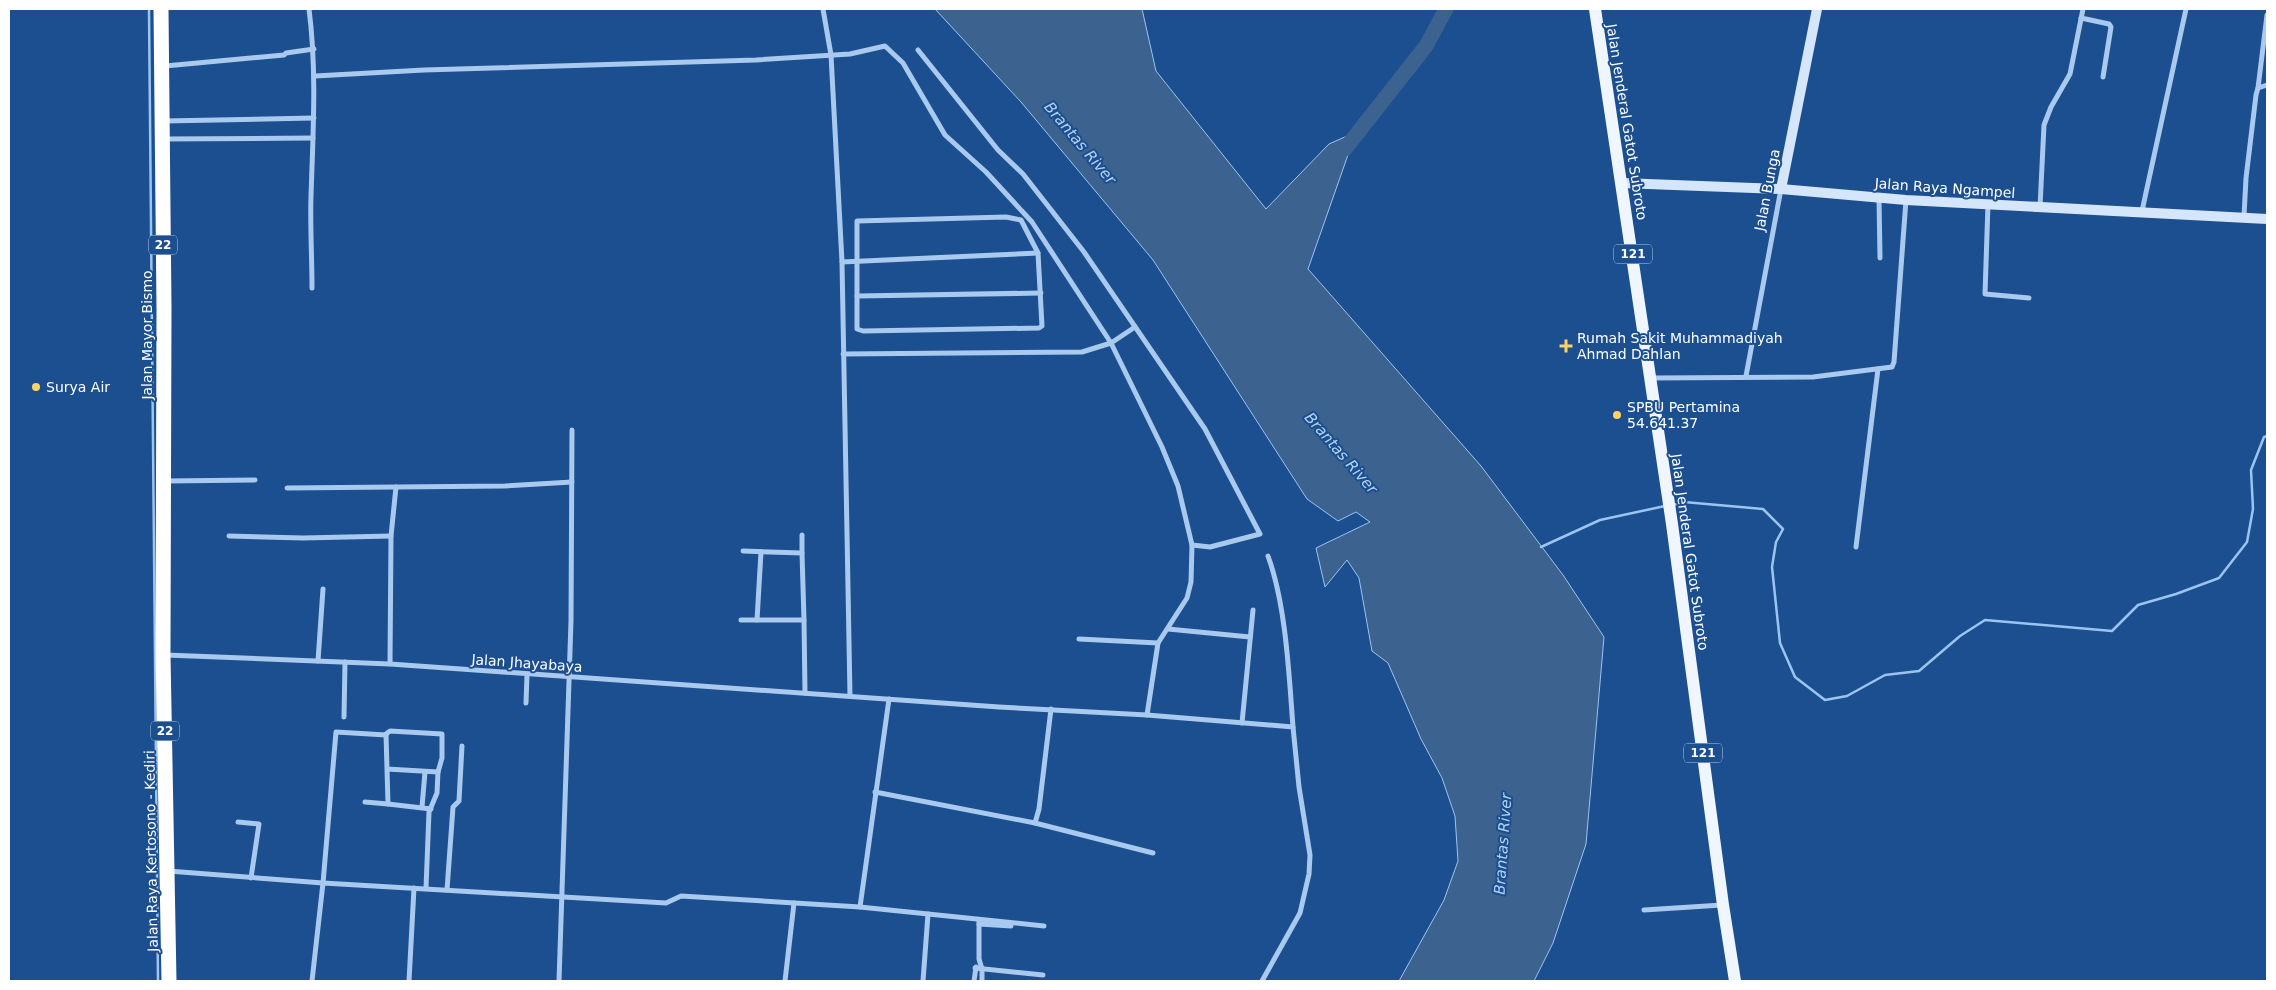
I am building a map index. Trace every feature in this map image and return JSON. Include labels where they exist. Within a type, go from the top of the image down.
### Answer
[{"type":"highway","name":"Jalan Mayor Bismo","points":[[161,9],[163,120],[163,481]]},
{"type":"highway","name":"Jalan Raya Kertosono - Kediri","points":[[163,481],[163,655],[169,981]]},
{"type":"main road","name":"Jalan Jenderal Gatot Subroto","points":[[1595,9],[1672,524],[1723,905],[1735,981]]},
{"type":"street","points":[[309,9],[315,76],[311,199],[312,288]]},
{"type":"street","points":[[823,9],[831,55],[842,262],[850,696]]},
{"type":"street","name":"Jalan Bunga","points":[[1746,376],[1817,9]]},
{"type":"street","points":[[2040,208],[2044,125],[2050,107],[2070,74],[2082,9]]},
{"type":"street","points":[[2142,211],[2186,9]]},
{"type":"street","points":[[2244,216],[2246,178],[2267,15]]},
{"type":"street","points":[[2081,18],[2109,24],[2111,27],[2103,77]]},
{"type":"street","points":[[315,76],[424,70],[756,60],[868,51],[882,45],[893,52],[903,63],[919,89],[939,127],[986,172],[1032,222],[1111,343],[1162,447],[1178,486],[1192,545],[1191,582],[1189,592],[1158,643],[1147,715]]},
{"type":"street","points":[[162,66],[284,55],[286,53],[314,49]]},
{"type":"street","points":[[918,50],[998,150],[1023,174],[1084,252],[1205,429],[1260,534],[1210,548],[1192,545]]},
{"type":"street","points":[[2258,88],[2267,85]]},
{"type":"street","points":[[163,120],[314,118]]},
{"type":"street","points":[[163,139],[313,138]]},
{"type":"street","name":"Jalan Raya Ngampel","points":[[1621,183],[1781,189],[1906,200],[2040,208],[2244,216],[2267,219]]},
{"type":"street","points":[[1879,198],[1880,258]]},
{"type":"street","points":[[1650,378],[1813,377],[1892,367],[1894,362],[1906,200]]},
{"type":"street","points":[[1988,204],[1985,294],[2029,298]]},
{"type":"street","points":[[1015,218],[1021,220],[1038,253],[1042,326],[1019,329],[860,331],[856,327],[856,222],[858,220],[1015,218]]},
{"type":"street","points":[[842,262],[1038,253]]},
{"type":"street","points":[[857,296],[1041,293]]},
{"type":"street","points":[[843,354],[1082,352],[1111,343],[1135,327]]},
{"type":"street","points":[[1856,547],[1878,369]]},
{"type":"street","points":[[559,981],[570,678],[572,430]]},
{"type":"street","points":[[163,481],[255,480]]},
{"type":"street","points":[[286,488],[505,486],[572,482]]},
{"type":"street","points":[[390,664],[391,536],[396,487]]},
{"type":"street","points":[[802,535],[805,693]]},
{"type":"street","points":[[229,536],[303,538],[391,536]]},
{"type":"street","points":[[743,551],[802,553]]},
{"type":"street","points":[[757,620],[761,552]]},
{"type":"street","points":[[1262,981],[1300,913],[1309,874],[1310,855],[1299,788],[1288,664],[1274,572],[1268,556]]},
{"type":"street","points":[[318,661],[323,589]]},
{"type":"street","points":[[1242,723],[1253,610]]},
{"type":"street","points":[[741,620],[804,620]]},
{"type":"street","points":[[1168,629],[1250,637]]},
{"type":"street","points":[[1079,638],[1158,643]]},
{"type":"street","name":"Jalan Jhayabaya","points":[[163,655],[390,664],[570,678],[1147,715],[1293,727]]},
{"type":"street","points":[[344,717],[345,662]]},
{"type":"street","points":[[526,703],[527,675]]},
{"type":"street","points":[[860,907],[889,699]]},
{"type":"street","points":[[1035,823],[1039,808],[1051,709]]},
{"type":"street","points":[[388,804],[386,735],[390,730],[442,734],[442,758],[438,772],[438,793],[430,808],[426,888]]},
{"type":"street","points":[[312,981],[324,883],[336,732],[386,735]]},
{"type":"street","points":[[447,890],[453,807],[459,800],[462,746]]},
{"type":"street","points":[[387,769],[438,772]]},
{"type":"street","points":[[422,807],[425,772]]},
{"type":"street","points":[[875,792],[1035,823],[1153,853]]},
{"type":"street","points":[[365,802],[430,808]]},
{"type":"street","points":[[238,822],[259,824],[251,878]]},
{"type":"street","points":[[167,871],[324,883],[666,903],[679,895],[860,907],[1044,928]]},
{"type":"street","points":[[409,981],[414,888]]},
{"type":"street","points":[[785,981],[794,903]]},
{"type":"street","points":[[1644,910],[1723,905]]},
{"type":"street","points":[[923,981],[928,914]]},
{"type":"street","points":[[974,981],[977,965],[979,922]]},
{"type":"street","points":[[977,965],[982,969],[1043,975]]},
{"type":"street","points":[[982,969],[982,981]]},
{"type":"water","name":"Brantas River","points":[[935,9],[1142,9],[1156,71],[1266,209],[1329,144],[1356,132],[1308,269],[1481,466],[1563,575],[1604,637],[1586,844],[1553,943],[1534,981],[1399,981],[1444,900],[1458,861],[1455,816],[1442,778],[1421,739],[1388,663],[1372,651],[1359,578],[1347,560],[1325,587],[1316,548],[1370,522],[1356,512],[1338,521],[1307,499],[1153,260],[1021,102]]},
{"type":"waterway","points":[[149,9],[158,981]]},
{"type":"waterway","points":[[1345,149],[1426,46],[1446,9]]},
{"type":"waterway","points":[[1673,505],[1684,502],[1763,509],[1783,529],[1776,542],[1772,567],[1780,643],[1795,677],[1825,700],[1847,696],[1885,675],[1919,671],[1960,636],[1985,620],[2112,631],[2138,605],[2176,594],[2219,578],[2247,542],[2253,509],[2251,470],[2264,437],[2267,436]]},
{"type":"waterway","points":[[1541,547],[1600,520],[1665,506]]},
{"type":"place","name":"Rumah Sakit Muhammadiyah Ahmad Dahlan","points":[[1566,346]]},
{"type":"place","name":"Surya Air","points":[[36,387]]},
{"type":"place","name":"SPBU Pertamina 54.641.37","points":[[1617,415]]}]
